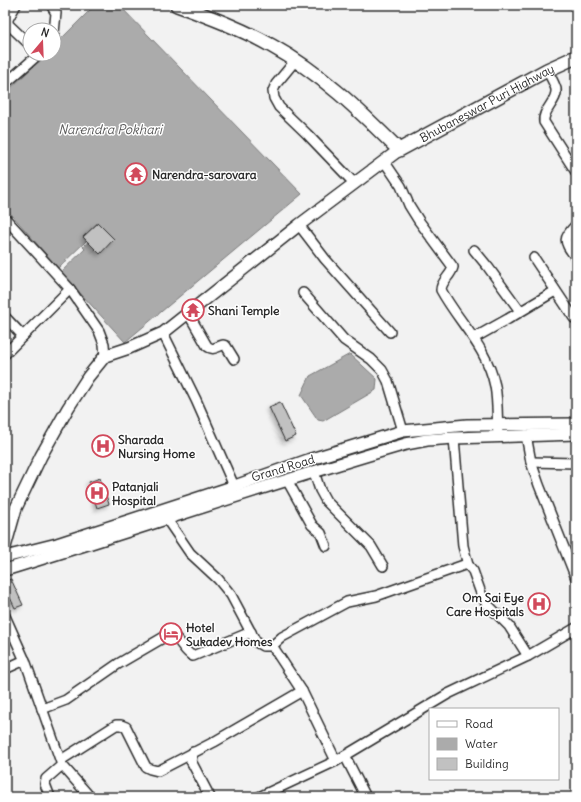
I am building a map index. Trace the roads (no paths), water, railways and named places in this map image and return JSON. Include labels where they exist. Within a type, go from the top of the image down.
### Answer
[{"type":"highway","points":[[177,5],[242,30],[273,46],[330,85],[352,104],[399,150]]},
{"type":"highway","name":"Bhubaneswar Puri Highway","points":[[399,150],[547,70],[576,57]]},
{"type":"main road","points":[[5,548],[16,508],[41,456],[68,408],[88,377],[105,356],[130,348],[163,333],[299,225],[399,150]]},
{"type":"main road","name":"Grand Road","points":[[5,570],[92,544],[166,518],[406,444],[427,440],[454,438],[498,430],[576,424]]},
{"type":"main road","name":"Grand Road","points":[[5,557],[57,544],[308,460],[403,431],[460,425],[526,435],[576,434]]},
{"type":"street","points":[[16,5],[8,20],[8,24],[22,37]]},
{"type":"street","points":[[51,5],[56,13],[55,22]]},
{"type":"street","points":[[295,61],[276,84],[273,91],[274,98],[279,107],[354,183]]},
{"type":"street","points":[[5,84],[31,62]]},
{"type":"street","points":[[547,70],[554,84],[556,93],[543,118],[544,122],[576,172]]},
{"type":"street","points":[[384,161],[401,186],[418,222],[453,267],[451,272],[441,284],[440,290],[483,353],[495,387],[498,430]]},
{"type":"street","points":[[5,218],[70,289],[99,330],[104,344],[105,356]]},
{"type":"street","points":[[299,225],[325,259],[390,332]]},
{"type":"street","points":[[576,225],[566,235],[567,245],[576,258]]},
{"type":"street","points":[[474,250],[520,311]]},
{"type":"street","points":[[534,258],[574,318]]},
{"type":"street","points":[[5,354],[70,289]]},
{"type":"street","points":[[474,338],[555,290]]},
{"type":"street","points":[[303,293],[344,340],[371,359],[382,370],[388,381],[403,431]]},
{"type":"street","points":[[188,313],[207,346],[211,349],[216,349],[223,345],[226,346],[234,359]]},
{"type":"street","points":[[5,317],[23,336]]},
{"type":"street","points":[[163,333],[196,400],[234,486]]},
{"type":"street","points":[[526,435],[531,462],[546,506],[576,578]]},
{"type":"street","points":[[454,438],[463,546],[468,565],[474,571],[482,596],[486,603],[509,626],[528,656]]},
{"type":"street","points":[[531,462],[576,463]]},
{"type":"street","points":[[314,472],[320,490],[326,501],[371,546],[382,566]]},
{"type":"street","points":[[287,480],[312,525],[321,533],[326,546]]},
{"type":"street","points":[[166,518],[190,552],[218,579],[231,595],[259,645],[272,646],[282,637],[347,602],[376,596],[464,565],[468,565]]},
{"type":"street","points":[[5,616],[25,660],[62,763],[90,797]]},
{"type":"street","points":[[260,797],[336,761],[448,694],[528,656],[576,628]]},
{"type":"street","points":[[42,709],[66,700],[118,664],[166,636],[174,636],[187,652],[193,656],[251,632]]},
{"type":"street","points":[[272,646],[302,691],[336,761]]},
{"type":"street","points":[[5,669],[25,660]]},
{"type":"street","points":[[50,797],[45,784],[46,779],[62,763],[116,725],[126,727],[146,767],[150,770],[158,770],[194,752],[302,691]]},
{"type":"street","points":[[194,752],[191,761],[210,797]]},
{"type":"street","points":[[345,756],[366,797]]},
{"type":"water","name":"Narendra Pokhari","points":[[95,5],[119,5],[302,194],[125,342],[61,272],[85,249],[83,247],[88,242],[100,253],[114,239],[97,223],[83,237],[86,241],[58,268],[5,207],[5,94],[38,62],[62,62],[62,38]]},
{"type":"water","points":[[350,354],[377,379],[376,390],[323,421],[318,420],[301,395],[310,376]]},
{"type":"place","name":"Narendra-sarovara","points":[[136,174]]},
{"type":"place","name":"Shani Temple","points":[[193,310]]},
{"type":"place","name":"Sharada Nursing Home","points":[[103,446]]},
{"type":"place","name":"Patanjali Hospital","points":[[97,493]]},
{"type":"place","name":"Om Sai Eye Care Hospitals","points":[[539,604]]},
{"type":"place","name":"Hotel Sukadev Homes","points":[[171,634]]}]
